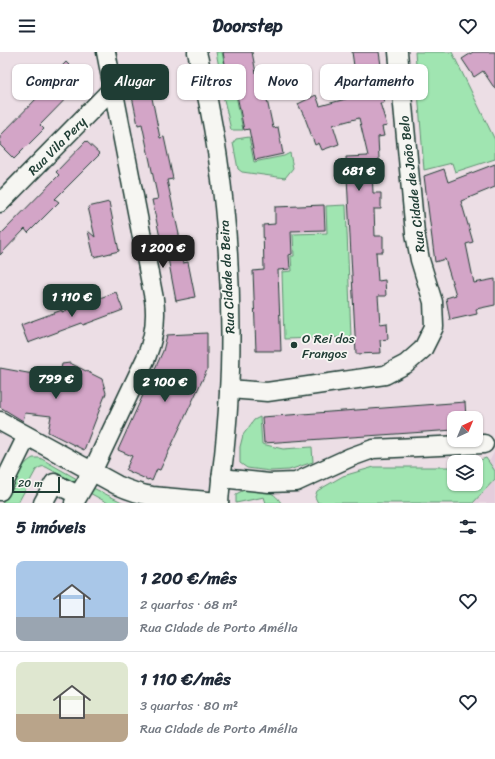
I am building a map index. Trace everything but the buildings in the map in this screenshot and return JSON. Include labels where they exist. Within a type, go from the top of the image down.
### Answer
[{"type":"street","points":[[106,52],[108,64]]},
{"type":"street","name":"Rua Cidade da Beira","points":[[197,52],[208,101],[222,185],[230,281],[229,390],[219,502]]},
{"type":"street","name":"Rua Cidade de João Belo","points":[[229,390],[267,392],[385,375],[406,364],[423,349],[434,327],[433,302],[420,260],[415,233],[398,52]]},
{"type":"street","name":"Rua Vila Pery","points":[[0,203],[101,100]]},
{"type":"street","points":[[43,503],[54,483],[76,499],[92,472],[150,349],[155,329],[156,319],[154,299],[115,100]]},
{"type":"street","points":[[0,421],[121,487],[143,494],[219,502]]},
{"type":"street","points":[[0,491],[27,436]]},
{"type":"street","points":[[222,478],[269,483],[296,482],[351,457],[373,449],[484,444]]},
{"type":"shaded area","points":[[495,450],[495,503],[441,503],[463,491],[483,491],[483,462],[489,462]]},
{"type":"green space","points":[[216,52],[222,52],[224,64],[218,64]]},
{"type":"green space","points":[[415,52],[452,52],[495,140],[495,159],[455,172],[452,163],[424,170],[419,100],[428,100],[428,64],[416,64]]},
{"type":"green space","points":[[224,100],[237,100],[243,130],[231,130]]},
{"type":"green space","points":[[249,137],[254,162],[284,156],[290,153],[293,168],[285,178],[242,172],[238,169],[233,143],[236,139]]},
{"type":"green space","points":[[346,205],[351,337],[284,339],[282,272],[292,271],[291,256],[294,256],[293,234],[327,233],[326,206]]},
{"type":"green space","points":[[260,417],[262,444],[283,449],[312,447],[313,462],[289,470],[270,471],[247,468],[240,463],[240,447],[243,435],[254,420]]},
{"type":"green space","points":[[33,458],[40,458],[77,479],[75,483],[46,467],[41,467],[36,470],[18,503],[2,503],[19,471],[28,461]]},
{"type":"green space","points":[[486,458],[495,471],[495,479],[473,503],[318,503],[315,497],[317,491],[343,476],[374,467],[447,467],[447,491],[483,491],[483,459]]},
{"type":"green space","points":[[89,486],[124,503],[108,503],[86,491]]},
{"type":"green space","points":[[246,489],[271,493],[278,498],[281,503],[266,503],[264,497],[236,503],[236,494]]},
{"type":"place","name":"O Rei dos Frangos","points":[[294,345]]}]
